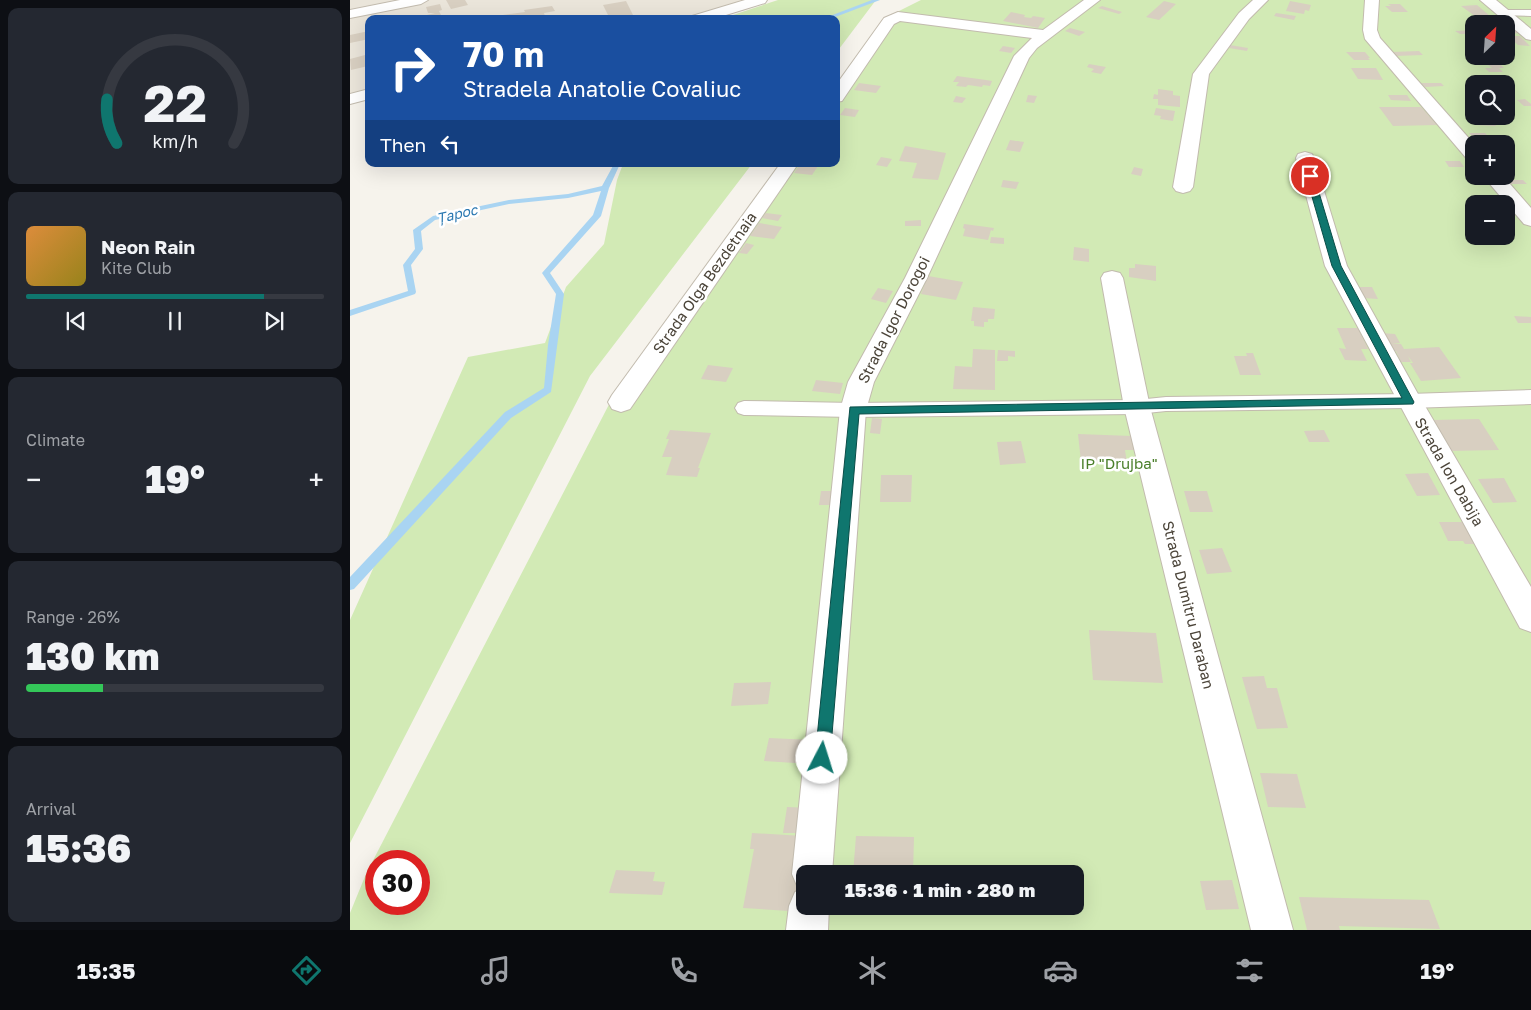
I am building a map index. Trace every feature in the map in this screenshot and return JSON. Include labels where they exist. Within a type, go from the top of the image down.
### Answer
[{"type":"street","points":[[350,14],[421,0]]},
{"type":"street","points":[[710,15],[760,0]]},
{"type":"street","name":"Strada Igor Dorogoi","points":[[813,865],[854,410],[861,382],[916,278],[1022,56],[1093,0]]},
{"type":"street","points":[[1183,187],[1201,74],[1244,16],[1261,0]]},
{"type":"street","points":[[1372,0],[1370,30],[1373,40],[1465,145]]},
{"type":"street","points":[[1487,0],[1531,36]]},
{"type":"street","points":[[840,90],[889,21],[898,16],[1045,36]]},
{"type":"street","points":[[350,99],[365,95]]},
{"type":"street","name":"Strada Ion Dabija","points":[[1305,158],[1336,266],[1409,402],[1531,617]]},
{"type":"street","name":"Strada Olga Bezdetnaia","points":[[620,402],[787,167]]},
{"type":"street","points":[[1500,185],[1531,220]]},
{"type":"street","name":"Strada Dumitru Daraban","points":[[1112,278],[1137,407],[1272,930]]},
{"type":"street","points":[[807,930],[808,915]]},
{"type":"lane","points":[[1502,14],[1531,13]]},
{"type":"lane","points":[[744,408],[854,410],[1137,407],[1166,404],[1409,402],[1531,397]]},
{"type":"shaded area","points":[[350,0],[760,0],[709,15],[365,15],[365,99],[350,102]]},
{"type":"green space","points":[[778,0],[876,0],[840,48],[840,15],[733,15]]},
{"type":"green space","name":"IP \"Drujba\"","points":[[921,0],[1531,0],[1531,930],[350,930],[350,913],[365,876],[365,915],[430,915],[430,850],[378,850],[617,389],[778,167],[840,167],[840,80],[885,18]]},
{"type":"green space","points":[[622,167],[750,167],[590,376],[350,843],[350,620],[468,357],[545,343],[566,287],[604,244],[617,180]]},
{"type":"building","points":[[446,0],[465,0],[468,5],[451,9]]},
{"type":"building","points":[[626,1],[633,15],[608,15],[603,5]]},
{"type":"building","points":[[1164,1],[1176,4],[1159,20],[1146,17]]},
{"type":"building","points":[[1290,1],[1311,5],[1309,11],[1305,10],[1304,14],[1286,11]]},
{"type":"building","points":[[440,4],[442,10],[439,11],[441,15],[427,15],[435,13],[428,13],[426,7]]},
{"type":"building","points":[[1388,4],[1400,4],[1408,12],[1392,12],[1385,6],[1391,6]]},
{"type":"building","points":[[1477,5],[1489,15],[1474,15],[1461,6]]},
{"type":"building","points":[[552,6],[555,11],[544,13],[545,15],[503,15],[525,12],[524,10]]},
{"type":"building","points":[[1102,6],[1122,12],[1119,14],[1098,8]]},
{"type":"building","points":[[1011,12],[1025,15],[1024,17],[1045,18],[1038,28],[1003,21]]},
{"type":"building","points":[[1276,13],[1296,16],[1294,20],[1274,16]]},
{"type":"building","points":[[1070,28],[1085,32],[1079,36],[1065,31]]},
{"type":"building","points":[[1465,30],[1465,34],[1460,34],[1455,31]]},
{"type":"building","points":[[365,32],[365,40],[350,43],[350,35]]},
{"type":"building","points":[[1515,36],[1520,36],[1530,46],[1518,45],[1515,42]]},
{"type":"building","points":[[1230,45],[1248,48],[1247,51],[1229,48]]},
{"type":"building","points":[[1003,46],[1015,48],[1011,53],[999,51]]},
{"type":"building","points":[[1419,51],[1423,55],[1395,56],[1392,52]]},
{"type":"building","points":[[1346,52],[1365,52],[1370,60],[1354,60]]},
{"type":"building","points":[[365,55],[365,67],[351,70],[350,59]]},
{"type":"building","points":[[1089,64],[1106,67],[1101,74],[1091,72],[1094,69],[1087,67]]},
{"type":"building","points":[[1488,65],[1501,65],[1504,68],[1499,68],[1503,72],[1489,72],[1485,68],[1492,68]]},
{"type":"building","points":[[1351,68],[1376,68],[1383,80],[1358,79]]},
{"type":"building","points":[[957,76],[992,81],[990,86],[956,86],[959,82],[953,82]]},
{"type":"building","points":[[859,83],[881,86],[876,93],[854,90]]},
{"type":"building","points":[[1421,83],[1441,83],[1444,86],[1425,87]]},
{"type":"building","points":[[1158,89],[1173,91],[1173,95],[1180,96],[1180,107],[1158,105],[1158,99],[1153,99],[1154,94],[1158,95]]},
{"type":"building","points":[[1028,95],[1037,96],[1034,103],[1026,102]]},
{"type":"building","points":[[1388,95],[1407,95],[1411,101],[1391,100]]},
{"type":"building","points":[[956,96],[966,98],[962,103],[953,102]]},
{"type":"building","points":[[1525,99],[1531,106],[1524,106],[1517,100]]},
{"type":"building","points":[[1379,107],[1421,107],[1437,125],[1393,126]]},
{"type":"building","points":[[845,108],[859,110],[855,117],[840,115]]},
{"type":"building","points":[[1156,108],[1175,111],[1173,121],[1160,119],[1161,116],[1154,115]]},
{"type":"building","points":[[1469,133],[1485,133],[1487,135],[1471,135]]},
{"type":"building","points":[[1010,140],[1024,142],[1020,152],[1006,150]]},
{"type":"building","points":[[905,146],[946,153],[938,180],[912,178],[917,163],[899,161]]},
{"type":"building","points":[[881,157],[892,159],[887,167],[876,165]]},
{"type":"building","points":[[1445,161],[1460,161],[1464,167],[1449,167]]},
{"type":"building","points":[[798,167],[817,167],[812,175],[794,173]]},
{"type":"building","points":[[1134,167],[1143,169],[1141,176],[1131,174]]},
{"type":"building","points":[[1003,180],[1019,182],[1016,189],[1001,187]]},
{"type":"building","points":[[1515,180],[1523,180],[1527,184],[1515,184]]},
{"type":"building","points":[[766,213],[782,215],[778,221],[762,218]]},
{"type":"building","points":[[921,220],[921,226],[905,226],[905,221]]},
{"type":"building","points":[[759,223],[782,227],[774,239],[750,236]]},
{"type":"building","points":[[964,224],[994,228],[993,231],[991,230],[988,240],[963,236]]},
{"type":"building","points":[[991,237],[1004,238],[1004,244],[990,243]]},
{"type":"building","points":[[746,243],[754,245],[747,254],[739,253]]},
{"type":"building","points":[[1074,247],[1089,249],[1089,262],[1073,260]]},
{"type":"building","points":[[1135,264],[1156,266],[1156,281],[1129,277],[1129,268],[1135,268]]},
{"type":"building","points":[[928,276],[963,282],[956,300],[921,294]]},
{"type":"building","points":[[1357,287],[1372,287],[1378,299],[1363,298]]},
{"type":"building","points":[[878,288],[893,291],[886,303],[871,299]]},
{"type":"building","points":[[973,307],[995,309],[994,319],[988,319],[988,322],[984,322],[984,327],[974,326],[974,321],[971,321]]},
{"type":"building","points":[[1514,316],[1531,317],[1531,323],[1518,323]]},
{"type":"building","points":[[1337,328],[1358,328],[1368,349],[1361,349],[1367,361],[1345,360],[1339,348],[1346,349]]},
{"type":"building","points":[[1381,333],[1395,334],[1400,343],[1392,343],[1401,344],[1404,349],[1439,347],[1461,378],[1421,381],[1408,356],[1411,362],[1401,362],[1396,351],[1390,351]]},
{"type":"building","points":[[973,349],[995,350],[995,390],[953,389],[955,366],[972,367]]},
{"type":"building","points":[[998,350],[1015,351],[1015,357],[1008,356],[1008,361],[997,361]]},
{"type":"building","points":[[1246,353],[1253,353],[1261,375],[1240,375],[1234,356],[1247,356]]},
{"type":"building","points":[[708,365],[733,368],[726,382],[701,379]]},
{"type":"building","points":[[816,380],[843,383],[840,394],[812,391]]},
{"type":"building","points":[[872,418],[882,419],[880,434],[870,433]]},
{"type":"building","points":[[1479,419],[1499,450],[1450,451],[1432,420]]},
{"type":"building","points":[[670,430],[711,433],[698,468],[700,468],[697,477],[666,475],[672,457],[662,457],[669,439],[666,439]]},
{"type":"building","points":[[1324,430],[1330,442],[1309,442],[1304,431]]},
{"type":"building","points":[[1078,434],[1132,436],[1134,450],[1125,450],[1127,463],[1081,462]]},
{"type":"building","points":[[1021,441],[1026,463],[1000,465],[997,442]]},
{"type":"building","points":[[1428,473],[1440,495],[1417,496],[1405,474]]},
{"type":"building","points":[[881,475],[912,475],[911,502],[880,502]]},
{"type":"building","points":[[1504,478],[1517,502],[1493,503],[1478,479]]},
{"type":"building","points":[[821,491],[836,491],[834,505],[819,505]]},
{"type":"building","points":[[1184,491],[1207,491],[1213,512],[1190,512]]},
{"type":"building","points":[[1439,522],[1463,522],[1475,544],[1465,544],[1463,541],[1448,541]]},
{"type":"building","points":[[1222,548],[1232,572],[1207,574],[1199,550]]},
{"type":"building","points":[[1089,630],[1156,633],[1163,683],[1093,680]]},
{"type":"building","points":[[1264,676],[1267,688],[1277,688],[1288,728],[1257,729],[1242,677]]},
{"type":"building","points":[[771,682],[768,704],[731,706],[734,683]]},
{"type":"building","points":[[769,738],[813,740],[810,764],[764,761]]},
{"type":"building","points":[[1260,773],[1297,774],[1306,808],[1268,807]]},
{"type":"building","points":[[787,807],[810,808],[808,833],[783,833]]},
{"type":"building","points":[[752,833],[803,836],[806,851],[804,865],[796,865],[796,904],[790,903],[789,911],[743,908],[754,849],[750,849]]},
{"type":"building","points":[[856,836],[914,837],[913,865],[854,865]]},
{"type":"building","points":[[616,870],[655,872],[653,881],[665,882],[662,895],[609,893]]},
{"type":"building","points":[[1232,880],[1239,909],[1206,910],[1200,881]]},
{"type":"building","points":[[1299,897],[1429,900],[1440,929],[1339,926],[1340,930],[1307,930]]},
{"type":"waterway","name":"Țapoc","points":[[835,15],[877,0]]},
{"type":"waterway","name":"Țapoc","points":[[605,188],[616,167]]},
{"type":"waterway","name":"Țapoc","points":[[350,313],[412,292],[407,265],[419,249],[417,230],[433,218],[509,202],[568,196],[605,188]]},
{"type":"waterway","points":[[350,585],[508,415],[548,390],[552,345],[560,294],[546,273],[597,216],[605,188]]},
{"type":"route","points":[[822,758],[854,410],[1137,407],[1166,404],[1409,402],[1336,266],[1310,176]]}]
